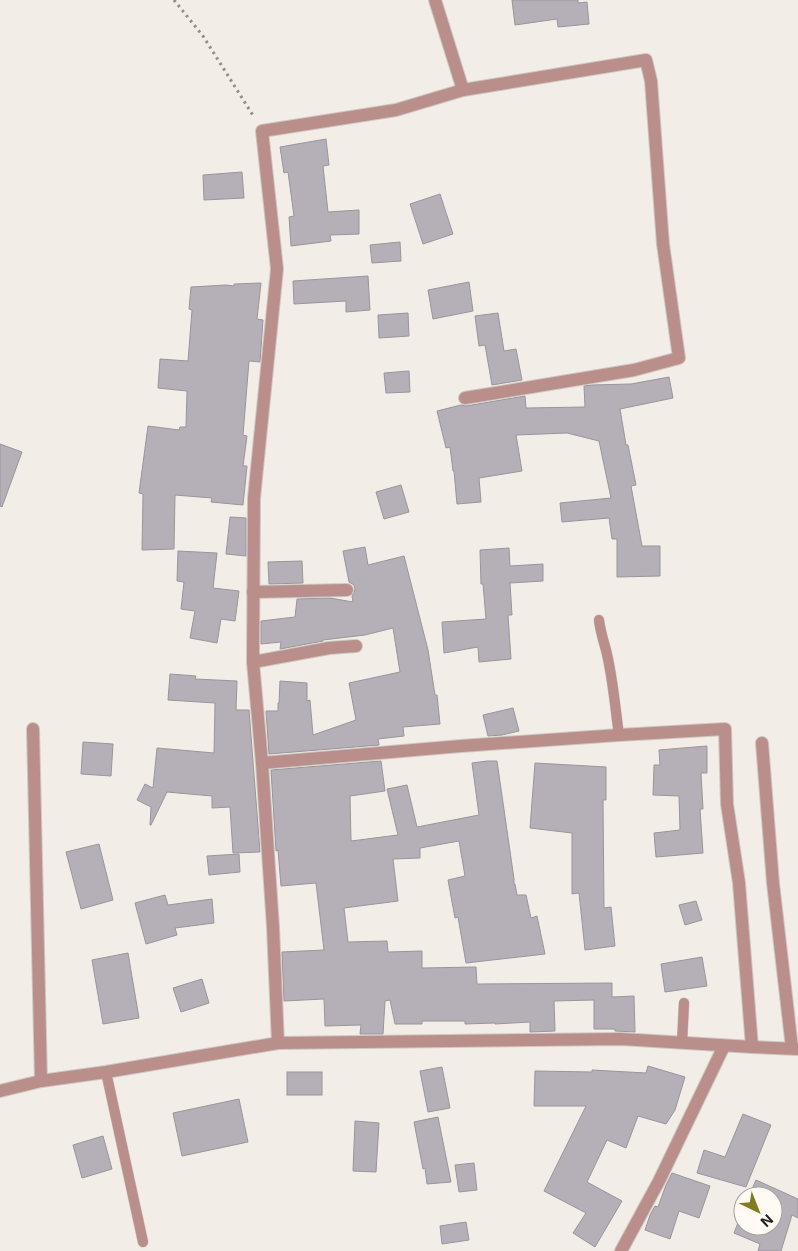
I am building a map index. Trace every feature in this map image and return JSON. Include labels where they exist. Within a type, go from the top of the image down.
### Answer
[{"type":"street","points":[[436,0],[463,90]]},
{"type":"street","points":[[278,1043],[273,927],[253,662],[254,498],[277,269],[262,131],[396,110],[463,90],[646,60],[651,82],[663,244],[679,358],[634,370],[465,398]]},
{"type":"street","points":[[253,592],[347,590]]},
{"type":"street","points":[[253,662],[329,648],[356,646]]},
{"type":"street","points":[[33,729],[41,1081]]},
{"type":"street","points":[[262,763],[460,746],[725,729],[727,804],[739,883],[752,1048]]},
{"type":"street","points":[[0,1091],[41,1081],[278,1043],[621,1039],[795,1049],[773,883],[762,743]]},
{"type":"street","points":[[621,1251],[659,1181],[724,1046]]},
{"type":"lane","points":[[599,620],[600,633],[606,650],[619,735]]},
{"type":"lane","points":[[682,1042],[684,1003]]},
{"type":"lane","points":[[106,1072],[143,1242]]},
{"type":"path","points":[[174,0],[203,36],[262,131]]},
{"type":"building","points":[[512,0],[578,0],[578,3],[587,2],[589,24],[558,27],[557,19],[515,25]]},
{"type":"building","points":[[326,139],[329,165],[323,166],[328,212],[359,210],[359,234],[330,235],[331,241],[291,246],[289,217],[294,216],[288,172],[284,173],[280,147]]},
{"type":"building","points":[[242,172],[244,198],[204,200],[203,175]]},
{"type":"building","points":[[440,194],[453,234],[423,244],[410,204]]},
{"type":"building","points":[[400,242],[401,261],[372,263],[370,245]]},
{"type":"building","points":[[368,276],[370,310],[346,312],[346,301],[294,304],[293,281]]},
{"type":"building","points":[[469,282],[473,311],[433,319],[428,290]]},
{"type":"building","points":[[261,283],[257,319],[263,320],[260,362],[249,361],[243,435],[247,436],[243,466],[247,466],[243,505],[211,502],[212,498],[175,495],[174,549],[142,550],[143,494],[139,493],[148,426],[179,430],[180,427],[186,427],[187,391],[158,388],[160,359],[188,361],[192,310],[189,309],[191,287]]},
{"type":"building","points":[[408,313],[409,336],[379,338],[378,315]]},
{"type":"building","points":[[498,313],[504,351],[516,349],[522,380],[492,385],[485,345],[479,346],[475,316]]},
{"type":"building","points":[[409,371],[410,392],[386,393],[384,373]]},
{"type":"building","points":[[669,377],[673,398],[620,409],[626,445],[628,445],[636,485],[631,486],[642,546],[660,546],[660,576],[617,577],[617,539],[612,539],[609,518],[562,522],[560,503],[611,498],[599,441],[567,433],[516,435],[522,471],[479,478],[481,502],[457,504],[450,447],[446,448],[437,411],[461,405],[466,406],[525,396],[526,408],[585,407],[584,386],[631,384]]},
{"type":"building","points":[[0,444],[22,452],[2,507],[0,506]]},
{"type":"building","points":[[401,485],[409,512],[384,519],[376,492]]},
{"type":"building","points":[[230,517],[246,518],[246,556],[226,554]]},
{"type":"building","points":[[365,547],[368,565],[404,556],[428,650],[435,695],[437,695],[440,724],[403,727],[404,736],[378,739],[379,745],[269,754],[266,711],[278,711],[280,681],[307,683],[307,701],[310,700],[313,735],[356,720],[349,683],[400,672],[393,628],[365,635],[323,640],[280,649],[281,642],[261,644],[261,621],[295,617],[297,599],[330,598],[353,602],[352,596],[355,589],[354,585],[349,582],[343,551]]},
{"type":"building","points":[[509,548],[510,566],[543,564],[543,581],[510,583],[512,615],[508,615],[511,659],[479,662],[478,647],[444,653],[442,622],[486,619],[483,584],[481,584],[480,550]]},
{"type":"building","points":[[178,551],[217,553],[213,588],[239,591],[235,621],[221,619],[217,643],[190,638],[195,611],[181,609],[184,582],[177,581]]},
{"type":"building","points":[[302,561],[303,583],[269,584],[268,562]]},
{"type":"building","points":[[170,674],[196,676],[195,679],[237,681],[236,710],[249,710],[260,852],[233,853],[230,807],[212,808],[212,796],[167,792],[151,825],[151,807],[137,800],[145,784],[153,788],[157,748],[214,753],[215,703],[168,700]]},
{"type":"building","points":[[513,708],[519,731],[488,736],[483,715]]},
{"type":"building","points":[[83,742],[113,744],[111,776],[81,774]]},
{"type":"building","points":[[707,746],[707,773],[701,773],[703,809],[700,809],[703,853],[656,857],[654,833],[680,830],[679,796],[653,795],[654,765],[660,765],[659,750]]},
{"type":"building","points":[[381,761],[385,791],[350,796],[351,841],[398,835],[387,789],[407,785],[417,827],[479,815],[472,763],[497,761],[514,884],[517,895],[526,895],[531,918],[537,916],[545,954],[466,963],[458,917],[455,918],[448,880],[465,876],[459,841],[420,848],[420,858],[393,859],[398,901],[344,908],[348,942],[387,941],[388,952],[422,951],[422,968],[476,967],[477,984],[612,983],[612,997],[634,996],[635,1032],[615,1031],[615,1029],[594,1029],[594,1000],[554,1001],[555,1031],[530,1032],[530,1022],[465,1024],[465,1021],[422,1021],[422,1024],[395,1024],[390,1000],[385,1001],[383,1034],[360,1034],[361,1025],[325,1026],[324,999],[284,1001],[282,952],[324,950],[316,883],[281,886],[278,850],[276,851],[271,770]]},
{"type":"building","points":[[535,763],[606,767],[606,800],[603,800],[604,908],[611,907],[615,946],[585,950],[579,893],[572,894],[572,833],[530,828]]},
{"type":"building","points":[[99,844],[113,900],[81,909],[66,852]]},
{"type":"building","points":[[239,854],[240,872],[209,875],[207,856]]},
{"type":"building","points":[[165,895],[168,905],[212,899],[214,923],[175,928],[177,935],[146,944],[135,903]]},
{"type":"building","points":[[696,901],[702,920],[685,925],[679,905]]},
{"type":"building","points":[[128,953],[139,1018],[103,1024],[92,960]]},
{"type":"building","points":[[702,957],[707,986],[665,992],[661,964]]},
{"type":"building","points":[[202,979],[209,1003],[181,1012],[173,988]]},
{"type":"building","points":[[648,1066],[685,1077],[675,1110],[666,1124],[638,1116],[626,1148],[607,1140],[587,1182],[622,1201],[595,1247],[573,1233],[586,1213],[544,1191],[586,1106],[534,1106],[535,1071],[592,1072],[592,1070],[646,1073]]},
{"type":"building","points":[[442,1067],[450,1108],[428,1112],[420,1071]]},
{"type":"building","points":[[287,1072],[322,1072],[322,1095],[287,1095]]},
{"type":"building","points":[[239,1099],[248,1142],[182,1156],[173,1113]]},
{"type":"building","points":[[743,1114],[771,1125],[746,1186],[697,1173],[704,1150],[725,1157]]},
{"type":"building","points":[[438,1117],[451,1182],[427,1184],[414,1122]]},
{"type":"building","points":[[355,1121],[379,1123],[376,1172],[353,1171]]},
{"type":"building","points":[[103,1136],[112,1169],[82,1178],[73,1145]]},
{"type":"building","points":[[474,1163],[477,1190],[459,1192],[455,1165]]},
{"type":"building","points":[[672,1173],[710,1186],[699,1218],[679,1211],[670,1239],[645,1230],[655,1206],[658,1207]]},
{"type":"building","points":[[756,1180],[769,1186],[753,1186]]},
{"type":"building","points":[[783,1192],[798,1199],[798,1218],[792,1215],[781,1251],[758,1251],[760,1244],[741,1236],[783,1236]]},
{"type":"building","points":[[466,1222],[469,1240],[442,1244],[440,1226]]}]
